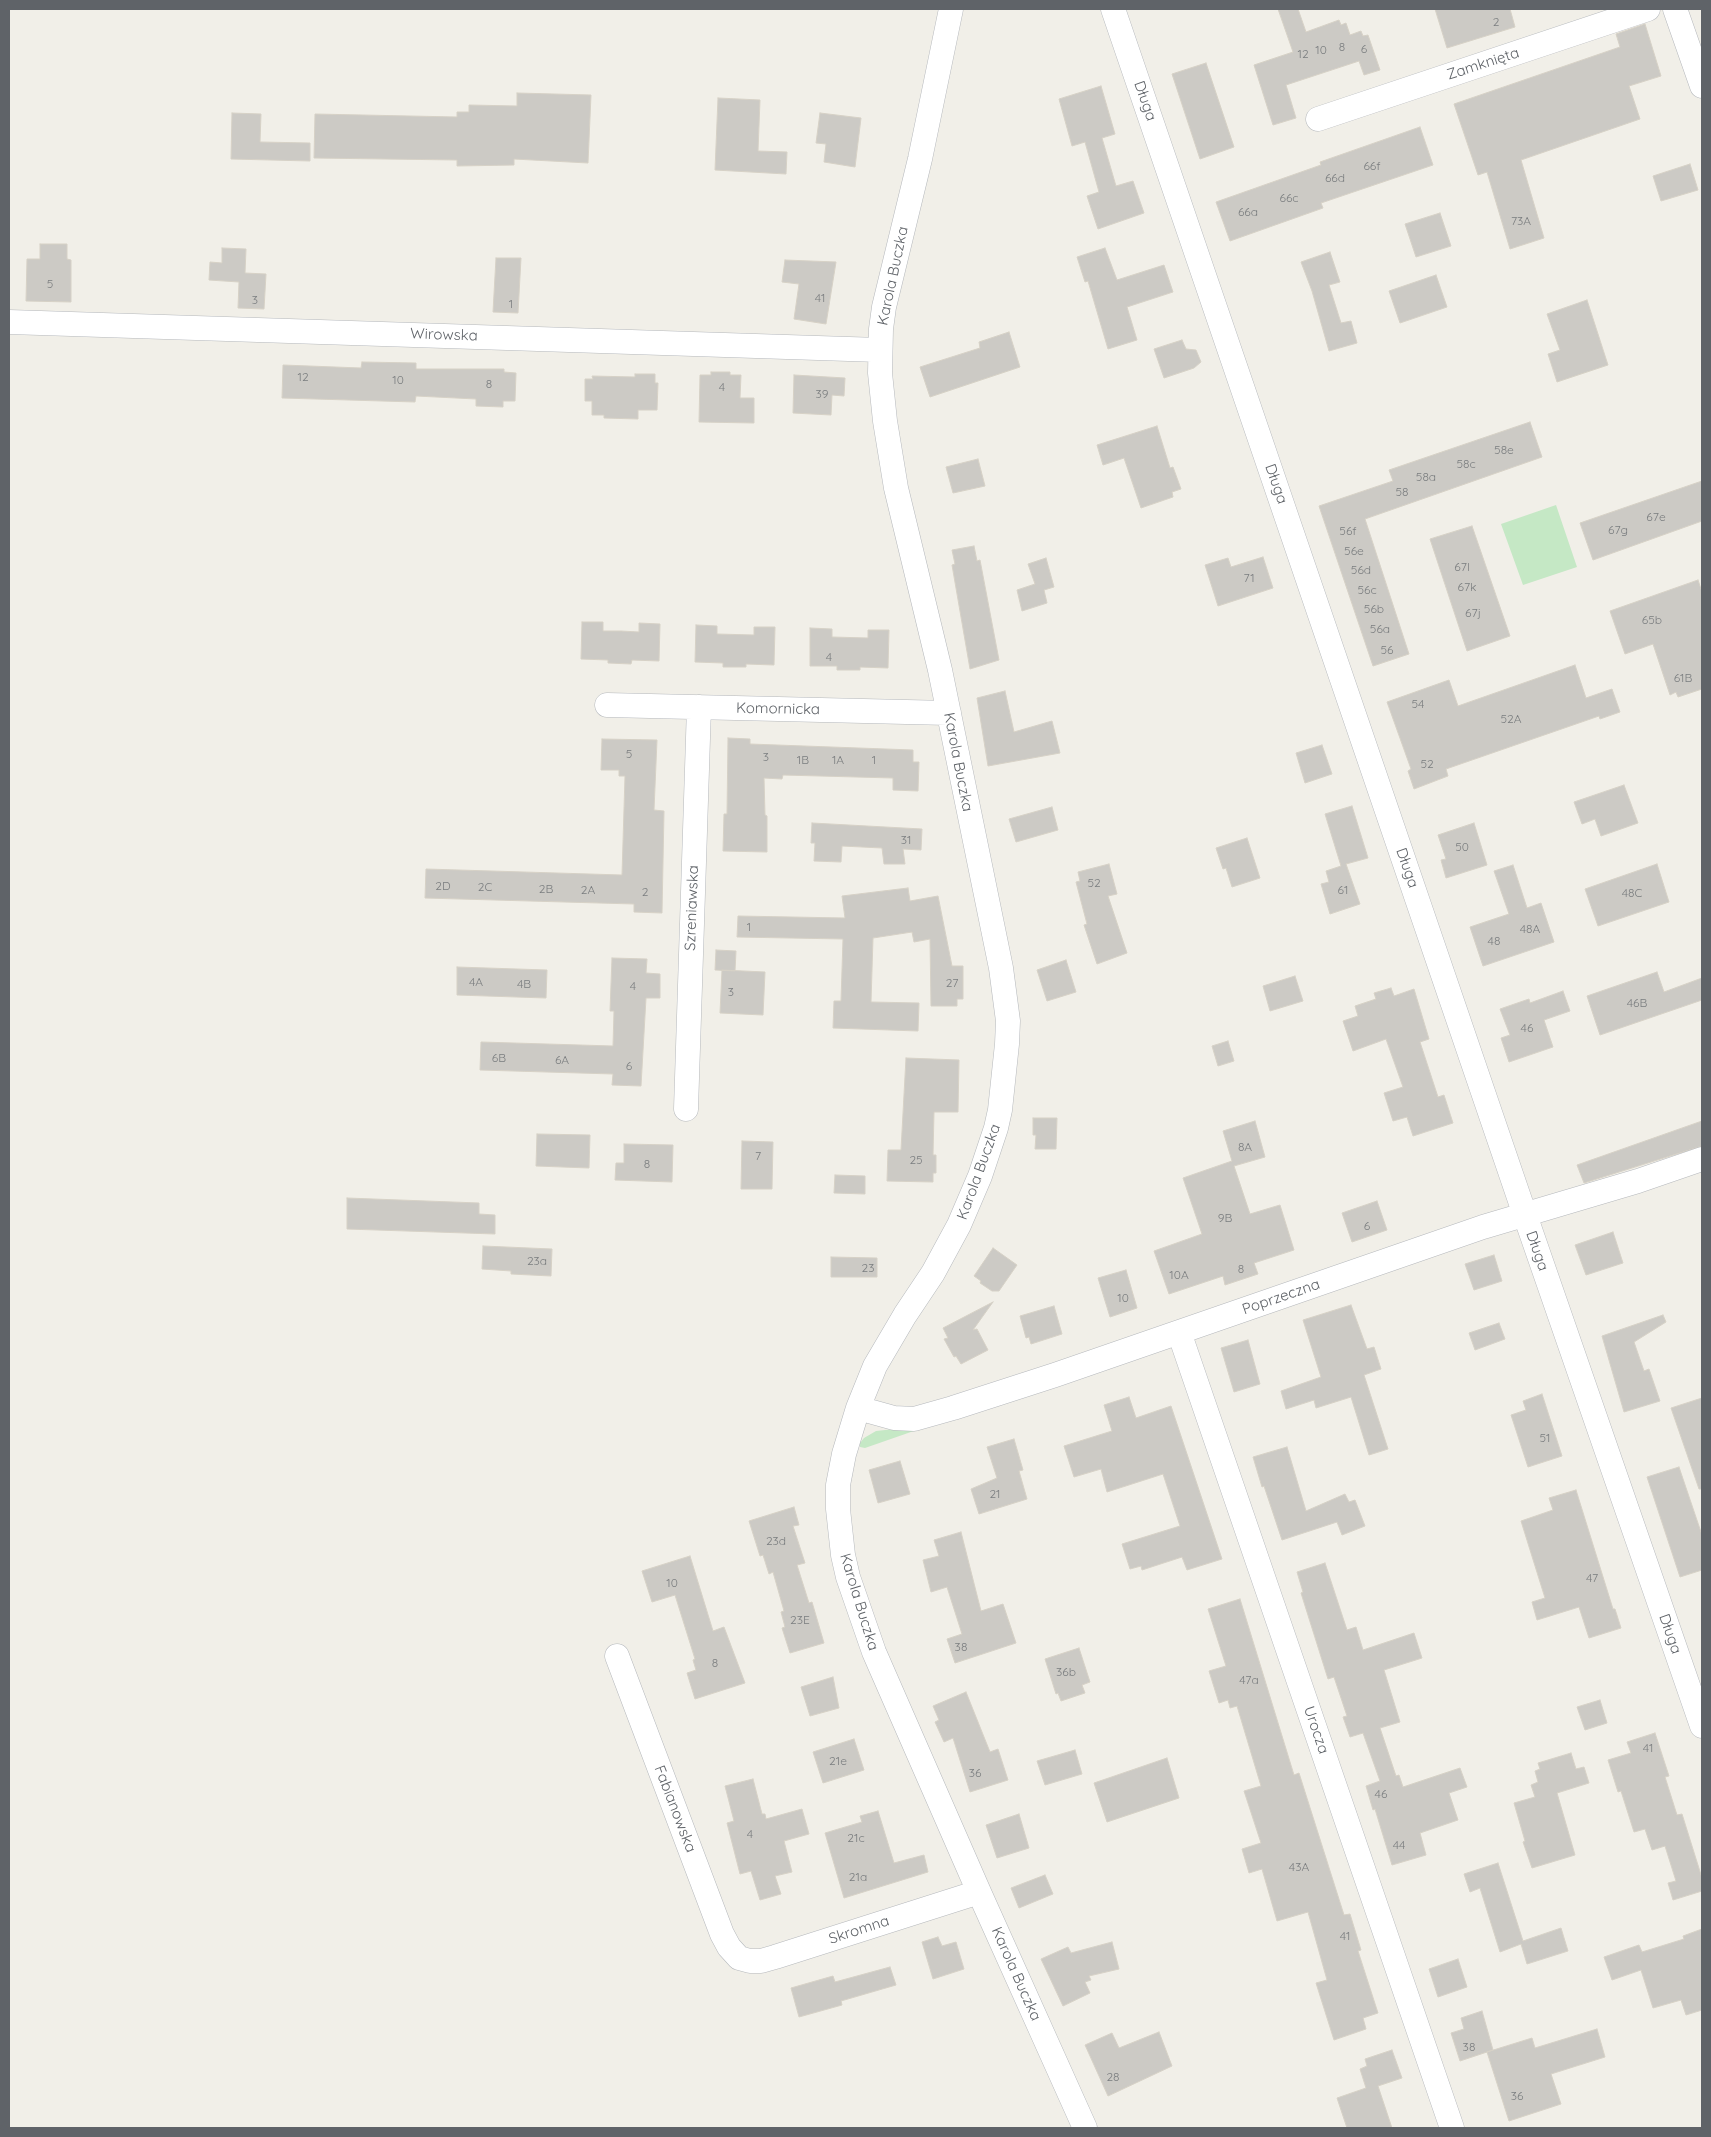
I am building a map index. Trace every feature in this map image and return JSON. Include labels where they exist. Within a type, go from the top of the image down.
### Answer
[{"type":"street","name":"Karola Buczka","points":[[951,9],[920,159],[884,307],[880,350],[882,400],[892,467],[948,713],[1006,995],[1008,1036],[1003,1090],[996,1128],[990,1148],[959,1225],[933,1273],[905,1315],[875,1366],[858,1408],[844,1454],[838,1485],[840,1531],[848,1577],[881,1669],[1085,2128]]},
{"type":"street","name":"Długa","points":[[1113,9],[1525,1215],[1702,1726]]},
{"type":"street","name":"Zamknięta","points":[[1318,119],[1648,9]]},
{"type":"street","points":[[1675,9],[1702,86]]},
{"type":"street","name":"Wirowska","points":[[9,322],[880,350]]},
{"type":"street","name":"Komornicka","points":[[607,705],[948,713]]},
{"type":"street","name":"Szreniawska","points":[[686,1109],[699,707]]},
{"type":"street","name":"Poprzeczna","points":[[858,1408],[894,1418],[914,1419],[1055,1375],[1483,1227],[1702,1159]]},
{"type":"street","name":"Urocza","points":[[1179,1332],[1452,2128]]},
{"type":"street","name":"Fabianowska","points":[[617,1656],[722,1934],[729,1948],[739,1958]]},
{"type":"street","name":"Skromna","points":[[739,1958],[761,1961],[979,1892]]},
{"type":"green space","points":[[1556,505],[1577,567],[1523,585],[1501,524]]},
{"type":"green space","points":[[931,1425],[865,1448],[860,1447],[860,1443],[864,1438],[876,1431]]},
{"type":"building","points":[[1278,9],[1298,9],[1306,32],[1339,20],[1341,25],[1346,23],[1350,35],[1361,31],[1363,36],[1368,35],[1380,70],[1364,75],[1359,61],[1286,85],[1296,118],[1273,125],[1254,65],[1293,52]]},
{"type":"building","points":[[1435,9],[1510,9],[1515,27],[1447,48]]},
{"type":"building","points":[[1645,24],[1661,76],[1629,86],[1640,119],[1521,160],[1544,238],[1510,249],[1487,172],[1478,175],[1454,104],[1620,47],[1616,34]]},
{"type":"building","points":[[1206,63],[1234,147],[1200,159],[1172,74]]},
{"type":"building","points":[[1101,86],[1115,134],[1102,138],[1116,186],[1133,181],[1144,213],[1098,229],[1087,196],[1099,192],[1085,142],[1072,146],[1059,99]]},
{"type":"building","points":[[517,93],[591,95],[588,163],[514,159],[514,165],[457,166],[457,160],[314,158],[315,114],[457,117],[457,112],[469,112],[469,105],[517,106]]},
{"type":"building","points":[[718,98],[760,100],[758,151],[787,152],[786,174],[715,170]]},
{"type":"building","points":[[232,113],[261,114],[260,142],[310,143],[310,161],[231,159]]},
{"type":"building","points":[[820,113],[861,118],[855,167],[824,162],[826,144],[816,143]]},
{"type":"building","points":[[1420,127],[1433,165],[1321,203],[1323,208],[1230,241],[1216,202],[1321,165],[1320,162]]},
{"type":"building","points":[[1690,164],[1698,190],[1661,201],[1653,176]]},
{"type":"building","points":[[1440,213],[1451,246],[1416,257],[1405,224]]},
{"type":"building","points":[[40,244],[67,244],[67,259],[71,260],[71,302],[26,301],[27,259],[40,259]]},
{"type":"building","points":[[222,248],[246,249],[245,273],[266,274],[264,309],[238,308],[239,282],[209,280],[210,262],[222,263]]},
{"type":"building","points":[[1105,248],[1117,280],[1164,265],[1173,292],[1127,307],[1137,340],[1108,349],[1088,281],[1085,282],[1077,257]]},
{"type":"building","points":[[1330,252],[1340,282],[1329,285],[1341,323],[1351,321],[1357,343],[1329,351],[1312,291],[1301,262]]},
{"type":"building","points":[[496,258],[521,258],[518,313],[493,312]]},
{"type":"building","points":[[785,260],[836,262],[826,324],[794,319],[799,284],[782,282]]},
{"type":"building","points":[[1436,275],[1447,307],[1400,323],[1389,291]]},
{"type":"building","points":[[1587,300],[1608,365],[1557,382],[1548,354],[1560,350],[1547,314]]},
{"type":"building","points":[[1009,332],[1020,367],[930,397],[920,367],[980,348],[979,342]]},
{"type":"building","points":[[1182,340],[1186,349],[1196,350],[1201,362],[1194,368],[1164,378],[1154,349]]},
{"type":"building","points":[[362,362],[416,363],[416,369],[504,369],[504,372],[516,373],[515,401],[503,401],[503,407],[476,406],[476,399],[416,396],[415,402],[282,398],[283,365],[361,368]]},
{"type":"building","points":[[711,372],[730,372],[730,375],[741,375],[740,398],[754,398],[754,423],[699,422],[700,375],[711,375]]},
{"type":"building","points":[[635,374],[655,374],[655,383],[658,383],[657,410],[638,410],[638,419],[604,418],[604,415],[592,415],[592,401],[585,401],[585,379],[593,379],[592,376],[635,377]]},
{"type":"building","points":[[794,375],[845,378],[844,396],[832,395],[831,415],[793,413]]},
{"type":"building","points":[[1530,422],[1542,457],[1365,519],[1409,654],[1373,666],[1319,506],[1393,481],[1389,470]]},
{"type":"building","points":[[1157,426],[1170,468],[1173,467],[1181,489],[1172,492],[1173,497],[1141,508],[1124,458],[1103,465],[1097,445]]},
{"type":"building","points":[[978,459],[985,486],[953,493],[946,467]]},
{"type":"building","points":[[1702,481],[1702,521],[1593,560],[1580,523]]},
{"type":"building","points":[[1472,526],[1510,636],[1467,651],[1430,539]]},
{"type":"building","points":[[974,546],[977,561],[980,560],[999,660],[970,669],[952,565],[955,564],[952,550]]},
{"type":"building","points":[[1263,557],[1273,588],[1218,606],[1205,565],[1228,558],[1231,567]]},
{"type":"building","points":[[1046,558],[1054,587],[1044,590],[1047,603],[1022,611],[1017,590],[1035,584],[1028,564]]},
{"type":"building","points":[[1698,580],[1702,592],[1702,689],[1678,697],[1676,692],[1670,695],[1653,644],[1625,654],[1610,611]]},
{"type":"building","points":[[582,622],[603,622],[603,631],[639,632],[639,623],[660,624],[659,661],[632,660],[631,664],[608,663],[608,660],[581,659]]},
{"type":"building","points":[[696,625],[717,626],[717,634],[754,635],[754,627],[775,627],[774,665],[746,664],[746,667],[723,667],[723,663],[695,662]]},
{"type":"building","points":[[810,628],[832,629],[832,637],[868,638],[868,630],[889,630],[888,668],[860,667],[860,670],[837,670],[837,666],[810,666]]},
{"type":"building","points":[[1575,665],[1586,698],[1612,689],[1620,712],[1600,719],[1599,716],[1446,769],[1448,776],[1414,789],[1408,771],[1411,769],[1387,702],[1449,680],[1458,706]]},
{"type":"building","points":[[1005,691],[1014,732],[1052,721],[1060,753],[988,766],[977,698]]},
{"type":"building","points":[[728,738],[750,739],[750,744],[913,750],[913,762],[919,762],[918,791],[893,790],[893,778],[783,775],[782,779],[764,778],[767,852],[723,851],[724,814],[727,814]]},
{"type":"building","points":[[602,739],[657,740],[654,810],[664,811],[662,913],[634,912],[634,904],[425,898],[426,869],[622,875],[625,776],[619,776],[619,770],[601,770]]},
{"type":"building","points":[[1322,745],[1332,774],[1305,783],[1296,753]]},
{"type":"building","points":[[1624,785],[1638,823],[1601,836],[1595,819],[1582,824],[1574,802]]},
{"type":"building","points":[[1352,806],[1368,858],[1346,864],[1360,904],[1330,914],[1321,884],[1329,882],[1326,871],[1341,866],[1325,814]]},
{"type":"building","points":[[1052,807],[1058,830],[1016,842],[1009,819]]},
{"type":"building","points":[[812,823],[922,829],[921,850],[903,849],[905,864],[884,864],[882,848],[842,846],[841,862],[814,861],[815,843],[811,843]]},
{"type":"building","points":[[1474,823],[1487,865],[1446,878],[1441,860],[1446,859],[1438,835]]},
{"type":"building","points":[[1247,838],[1260,878],[1232,887],[1226,868],[1223,869],[1216,848]]},
{"type":"building","points":[[1109,864],[1117,894],[1108,896],[1127,953],[1097,964],[1084,925],[1087,924],[1076,882],[1080,881],[1078,872]]},
{"type":"building","points":[[1657,864],[1669,902],[1598,926],[1585,889]]},
{"type":"building","points":[[1513,865],[1527,908],[1541,903],[1554,942],[1483,966],[1470,927],[1509,914],[1494,871]]},
{"type":"building","points":[[908,888],[910,901],[938,896],[952,966],[963,966],[963,999],[957,999],[957,1006],[931,1006],[930,939],[914,942],[912,932],[873,938],[871,1002],[919,1003],[918,1031],[833,1028],[834,1001],[841,1001],[843,939],[737,937],[738,916],[845,918],[842,896]]},
{"type":"building","points":[[716,950],[736,951],[735,971],[715,970]]},
{"type":"building","points":[[612,958],[647,959],[646,973],[660,974],[660,998],[646,998],[641,1086],[612,1085],[613,1074],[480,1070],[481,1042],[613,1046],[614,1011],[610,1011]]},
{"type":"building","points":[[1066,960],[1076,992],[1047,1001],[1037,970]]},
{"type":"building","points":[[457,967],[547,970],[546,998],[457,995]]},
{"type":"building","points":[[722,970],[765,972],[763,1015],[720,1013]]},
{"type":"building","points":[[1657,972],[1664,992],[1702,978],[1702,1000],[1600,1035],[1587,996]]},
{"type":"building","points":[[1295,976],[1303,1001],[1270,1011],[1263,986]]},
{"type":"building","points":[[1391,988],[1394,996],[1414,989],[1429,1039],[1420,1042],[1438,1097],[1444,1095],[1453,1123],[1413,1136],[1407,1117],[1393,1121],[1384,1093],[1403,1087],[1386,1039],[1353,1051],[1343,1021],[1358,1016],[1355,1006],[1376,999],[1374,993]]},
{"type":"building","points":[[1563,991],[1570,1011],[1544,1020],[1553,1047],[1509,1062],[1501,1038],[1510,1035],[1500,1009],[1529,999],[1530,1003]]},
{"type":"building","points":[[1228,1041],[1234,1061],[1218,1066],[1212,1046]]},
{"type":"building","points":[[906,1058],[959,1060],[958,1112],[934,1112],[933,1155],[936,1155],[936,1173],[933,1173],[933,1182],[887,1181],[888,1150],[901,1150]]},
{"type":"building","points":[[1033,1118],[1057,1118],[1056,1149],[1035,1149],[1036,1135],[1033,1135]]},
{"type":"building","points":[[1255,1121],[1265,1157],[1234,1166],[1250,1214],[1280,1205],[1294,1250],[1254,1263],[1258,1274],[1225,1285],[1223,1276],[1169,1294],[1154,1251],[1202,1234],[1183,1178],[1232,1161],[1223,1131]]},
{"type":"building","points":[[1702,1121],[1702,1146],[1584,1183],[1577,1165]]},
{"type":"building","points":[[537,1134],[590,1135],[589,1168],[536,1166]]},
{"type":"building","points":[[742,1141],[773,1142],[772,1189],[741,1189]]},
{"type":"building","points":[[624,1144],[673,1145],[672,1182],[615,1180],[616,1163],[624,1163]]},
{"type":"building","points":[[835,1175],[865,1176],[865,1194],[834,1193]]},
{"type":"building","points":[[347,1198],[479,1203],[479,1214],[495,1215],[495,1234],[347,1229]]},
{"type":"building","points":[[1377,1201],[1387,1230],[1352,1242],[1342,1213]]},
{"type":"building","points":[[1613,1232],[1623,1263],[1586,1275],[1575,1245]]},
{"type":"building","points":[[483,1246],[552,1249],[551,1276],[511,1274],[511,1271],[482,1269]]},
{"type":"building","points":[[993,1248],[1017,1265],[999,1291],[992,1291],[980,1283],[981,1281],[974,1276]]},
{"type":"building","points":[[1494,1255],[1502,1281],[1474,1290],[1465,1264]]},
{"type":"building","points":[[831,1257],[877,1258],[877,1277],[831,1277]]},
{"type":"building","points":[[1126,1270],[1137,1308],[1110,1317],[1098,1278]]},
{"type":"building","points":[[993,1302],[973,1330],[977,1329],[988,1350],[961,1364],[956,1356],[954,1357],[944,1339],[948,1338],[943,1328]]},
{"type":"building","points":[[1351,1305],[1367,1349],[1374,1347],[1381,1369],[1364,1375],[1388,1449],[1369,1455],[1351,1397],[1316,1408],[1314,1400],[1286,1409],[1281,1391],[1321,1377],[1303,1320]]},
{"type":"building","points":[[1054,1306],[1062,1334],[1031,1344],[1029,1337],[1026,1338],[1020,1316]]},
{"type":"building","points":[[1663,1315],[1666,1322],[1634,1342],[1644,1371],[1649,1369],[1660,1401],[1624,1412],[1602,1336]]},
{"type":"building","points":[[1499,1323],[1505,1339],[1475,1350],[1469,1333]]},
{"type":"building","points":[[1248,1340],[1260,1384],[1234,1392],[1221,1348]]},
{"type":"building","points":[[1542,1394],[1562,1456],[1528,1467],[1511,1415],[1526,1410],[1523,1401]]},
{"type":"building","points":[[1129,1397],[1136,1418],[1171,1406],[1222,1559],[1187,1570],[1182,1557],[1142,1570],[1141,1566],[1130,1569],[1122,1544],[1180,1526],[1163,1474],[1107,1492],[1101,1469],[1074,1477],[1064,1446],[1112,1431],[1104,1405]]},
{"type":"building","points":[[1702,1398],[1702,1489],[1699,1489],[1671,1408]]},
{"type":"building","points":[[1014,1439],[1023,1470],[1019,1471],[1027,1499],[979,1514],[971,1489],[997,1478],[987,1447]]},
{"type":"building","points":[[1287,1447],[1306,1511],[1345,1494],[1349,1502],[1355,1500],[1365,1526],[1342,1535],[1337,1522],[1282,1540],[1253,1457]]},
{"type":"building","points":[[900,1461],[910,1494],[878,1503],[869,1470]]},
{"type":"building","points":[[1679,1467],[1702,1535],[1702,1570],[1680,1577],[1647,1477]]},
{"type":"building","points":[[1576,1490],[1613,1609],[1615,1609],[1621,1628],[1589,1638],[1579,1607],[1537,1620],[1532,1602],[1545,1598],[1521,1521],[1553,1510],[1549,1498]]},
{"type":"building","points":[[794,1507],[799,1525],[793,1526],[805,1563],[797,1565],[809,1603],[812,1602],[824,1643],[790,1653],[782,1628],[785,1627],[781,1612],[784,1611],[773,1572],[769,1574],[763,1555],[760,1556],[749,1521]]},
{"type":"building","points":[[961,1532],[981,1611],[1003,1604],[1016,1643],[955,1663],[947,1639],[962,1634],[947,1587],[931,1592],[923,1560],[939,1556],[934,1540]]},
{"type":"building","points":[[690,1556],[713,1631],[724,1627],[745,1683],[695,1699],[687,1673],[696,1670],[693,1660],[695,1659],[675,1595],[652,1602],[642,1571]]},
{"type":"building","points":[[1325,1563],[1347,1630],[1356,1627],[1363,1650],[1414,1633],[1422,1658],[1384,1670],[1400,1722],[1380,1728],[1396,1776],[1399,1775],[1403,1787],[1460,1768],[1467,1787],[1449,1793],[1458,1820],[1420,1833],[1426,1855],[1392,1865],[1366,1786],[1380,1781],[1363,1733],[1350,1737],[1343,1717],[1347,1716],[1334,1677],[1328,1679],[1301,1593],[1303,1592],[1297,1572]]},
{"type":"building","points":[[1240,1599],[1294,1775],[1299,1773],[1344,1915],[1350,1914],[1361,1950],[1358,1951],[1378,2013],[1363,2018],[1366,2029],[1334,2040],[1316,1983],[1327,1980],[1308,1912],[1277,1921],[1262,1869],[1249,1873],[1242,1849],[1261,1843],[1244,1791],[1261,1786],[1237,1706],[1230,1708],[1228,1700],[1219,1703],[1209,1671],[1226,1666],[1208,1609]]},
{"type":"building","points":[[1079,1648],[1090,1682],[1082,1685],[1085,1693],[1061,1701],[1058,1693],[1056,1694],[1045,1659]]},
{"type":"building","points":[[833,1677],[839,1708],[810,1716],[801,1687]]},
{"type":"building","points":[[966,1692],[990,1752],[998,1749],[1008,1780],[970,1792],[953,1738],[944,1742],[935,1722],[939,1720],[933,1706]]},
{"type":"building","points":[[1600,1700],[1607,1723],[1585,1730],[1577,1707]]},
{"type":"building","points":[[1655,1733],[1669,1776],[1665,1777],[1677,1815],[1682,1814],[1702,1878],[1702,1891],[1673,1900],[1668,1883],[1676,1881],[1665,1846],[1652,1850],[1645,1829],[1634,1832],[1621,1791],[1618,1792],[1608,1760],[1631,1753],[1627,1742]]},
{"type":"building","points":[[854,1739],[864,1770],[823,1783],[813,1752]]},
{"type":"building","points":[[1075,1750],[1082,1774],[1045,1785],[1037,1761]]},
{"type":"building","points":[[1571,1753],[1576,1769],[1584,1767],[1589,1783],[1557,1793],[1575,1855],[1532,1868],[1523,1842],[1525,1841],[1514,1803],[1535,1797],[1531,1785],[1538,1782],[1535,1771],[1540,1769],[1538,1763]]},
{"type":"building","points":[[1167,1758],[1179,1798],[1107,1822],[1094,1783]]},
{"type":"building","points":[[753,1779],[762,1814],[765,1814],[766,1819],[802,1809],[809,1834],[784,1841],[792,1872],[775,1876],[781,1894],[760,1900],[751,1871],[740,1874],[727,1823],[734,1821],[725,1786]]},
{"type":"building","points":[[878,1811],[894,1863],[924,1855],[928,1872],[844,1898],[825,1833],[862,1822],[860,1816]]},
{"type":"building","points":[[1019,1814],[1029,1848],[997,1858],[986,1825]]},
{"type":"building","points":[[1498,1863],[1523,1941],[1561,1928],[1568,1951],[1527,1964],[1521,1944],[1500,1952],[1480,1888],[1470,1892],[1464,1874]]},
{"type":"building","points":[[1045,1875],[1053,1894],[1019,1908],[1011,1888]]},
{"type":"building","points":[[1702,1929],[1702,2010],[1686,2015],[1681,2000],[1653,2008],[1641,1970],[1612,1980],[1604,1957],[1639,1945],[1642,1952],[1684,1939],[1683,1936]]},
{"type":"building","points":[[938,1937],[942,1946],[956,1942],[964,1969],[933,1979],[922,1942]]},
{"type":"building","points":[[1112,1942],[1119,1969],[1089,1976],[1091,1980],[1085,1982],[1090,1993],[1063,2006],[1041,1959],[1068,1947],[1071,1953]]},
{"type":"building","points":[[1458,1959],[1467,1987],[1438,1997],[1429,1969]]},
{"type":"building","points":[[890,1967],[896,1985],[841,2001],[842,2005],[799,2017],[791,1988],[833,1976],[835,1982]]},
{"type":"building","points":[[1482,2011],[1493,2050],[1460,2061],[1451,2033],[1464,2029],[1461,2018]]},
{"type":"building","points":[[1597,2029],[1605,2057],[1551,2074],[1561,2104],[1509,2121],[1487,2052],[1532,2038],[1535,2048]]},
{"type":"building","points":[[1159,2032],[1172,2066],[1108,2096],[1085,2045],[1112,2033],[1119,2048]]},
{"type":"building","points":[[1392,2050],[1402,2078],[1378,2086],[1392,2128],[1347,2128],[1337,2098],[1366,2088],[1360,2069],[1367,2066],[1365,2059]]}]
